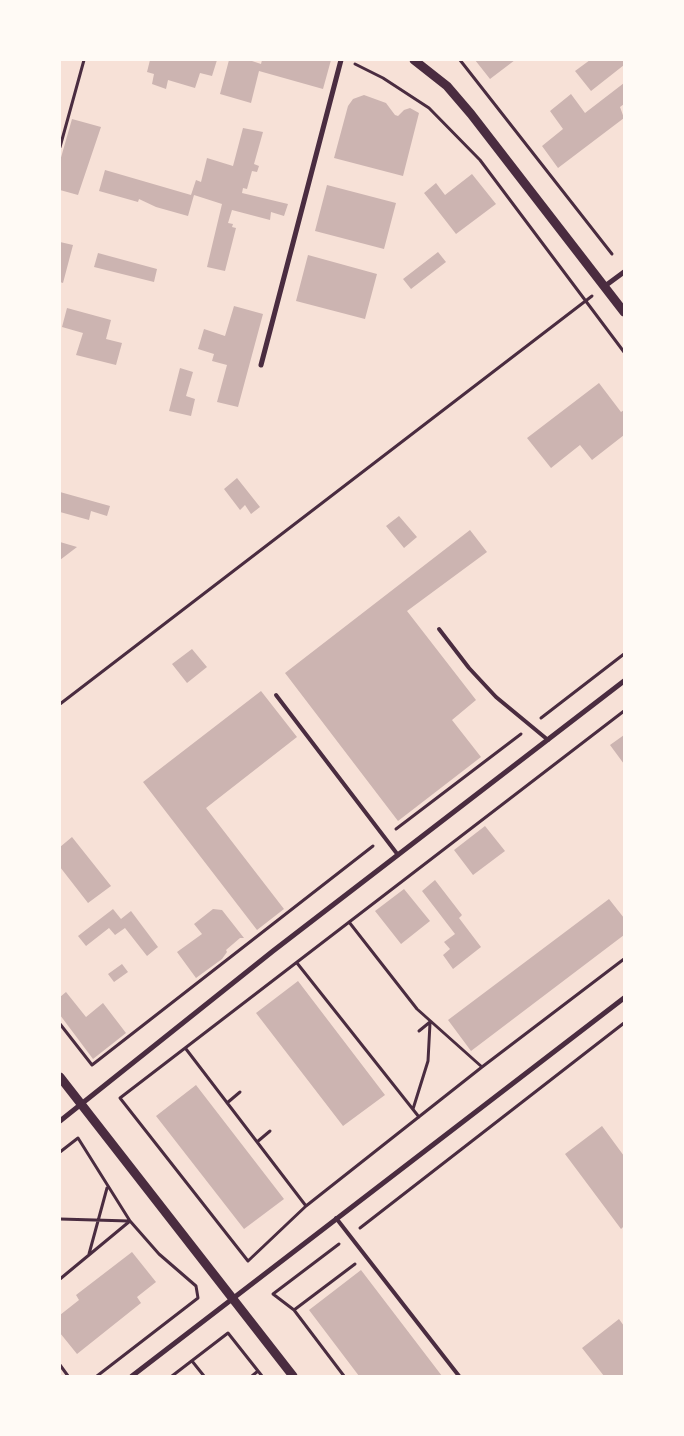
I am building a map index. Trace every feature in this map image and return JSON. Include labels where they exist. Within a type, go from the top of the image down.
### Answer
[{"type":"street","points":[[261,365],[341,60]]},
{"type":"street","points":[[414,60],[447,86],[471,114],[624,312]]},
{"type":"street","points":[[605,286],[624,272]]},
{"type":"street","points":[[60,1121],[624,681]]},
{"type":"street","points":[[132,1376],[624,998]]},
{"type":"street","points":[[60,1077],[293,1376]]},
{"type":"lane","points":[[439,629],[469,668],[496,697],[548,740]]},
{"type":"lane","points":[[276,695],[398,856]]},
{"type":"lane","points":[[336,1218],[459,1376]]},
{"type":"path","points":[[60,147],[84,60]]},
{"type":"path","points":[[348,60],[383,78],[429,108],[480,160],[624,352]]},
{"type":"path","points":[[460,60],[612,254]]},
{"type":"path","points":[[60,704],[578,307]]},
{"type":"path","points":[[60,1024],[92,1065],[624,654]]},
{"type":"path","points":[[624,711],[120,1098],[248,1260],[306,1206],[482,1067],[624,959]]},
{"type":"path","points":[[349,922],[417,1009],[482,1067]]},
{"type":"path","points":[[296,963],[419,1117]]},
{"type":"path","points":[[419,1031],[430,1022]]},
{"type":"path","points":[[413,1110],[428,1061],[430,1022]]},
{"type":"path","points":[[344,1376],[294,1310],[273,1294],[624,1023]]},
{"type":"path","points":[[186,1049],[306,1206]]},
{"type":"path","points":[[227,1102],[240,1092]]},
{"type":"path","points":[[257,1142],[270,1132]]},
{"type":"path","points":[[60,1152],[78,1138],[130,1221],[159,1254],[196,1286],[198,1298],[97,1376]]},
{"type":"path","points":[[89,1254],[107,1187]]},
{"type":"path","points":[[60,1219],[130,1221]]},
{"type":"path","points":[[60,1279],[130,1221]]},
{"type":"path","points":[[294,1310],[357,1262]]},
{"type":"path","points":[[172,1376],[228,1333],[262,1376]]},
{"type":"path","points":[[192,1360],[204,1376]]},
{"type":"path","points":[[60,1365],[68,1376]]},
{"type":"path","points":[[252,1376],[258,1371]]},
{"type":"building","points":[[150,60],[217,60],[212,76],[200,73],[195,88],[168,80],[166,89],[152,84],[154,74],[147,72]]},
{"type":"building","points":[[229,60],[249,60],[261,64],[262,60],[331,60],[323,89],[259,71],[251,103],[220,94]]},
{"type":"building","points":[[475,60],[515,60],[490,79]]},
{"type":"building","points":[[590,60],[624,60],[624,65],[591,91],[575,71]]},
{"type":"building","points":[[624,83],[624,104],[620,107],[624,118],[558,168],[542,146],[563,129],[550,111],[571,94],[585,113]]},
{"type":"building","points":[[364,95],[386,103],[395,115],[398,116],[404,110],[410,108],[419,113],[403,176],[334,158],[348,106],[353,99]]},
{"type":"building","points":[[72,119],[101,127],[78,195],[60,190],[60,161]]},
{"type":"building","points":[[243,128],[263,132],[254,164],[259,166],[257,172],[252,171],[247,189],[243,188],[242,193],[288,204],[284,216],[271,212],[270,220],[232,210],[228,223],[233,224],[232,227],[236,228],[225,271],[207,267],[222,204],[194,195],[188,216],[156,207],[139,199],[138,202],[99,191],[105,170],[191,195],[196,180],[201,182],[207,158],[233,166]]},
{"type":"building","points":[[472,174],[496,204],[456,234],[424,193],[436,183],[445,195]]},
{"type":"building","points":[[327,185],[396,203],[384,249],[315,231]]},
{"type":"building","points":[[60,242],[73,245],[63,283],[60,282]]},
{"type":"building","points":[[438,252],[446,262],[411,289],[403,279]]},
{"type":"building","points":[[98,253],[157,269],[154,282],[94,267]]},
{"type":"building","points":[[308,255],[377,274],[365,319],[296,301]]},
{"type":"building","points":[[234,306],[263,314],[238,407],[217,402],[227,365],[212,361],[214,354],[198,349],[204,329],[225,336]]},
{"type":"building","points":[[67,308],[111,320],[106,339],[122,343],[116,365],[76,355],[83,333],[62,327]]},
{"type":"building","points":[[180,368],[193,372],[186,396],[195,399],[191,416],[169,411]]},
{"type":"building","points":[[599,383],[621,412],[624,410],[624,435],[592,460],[580,445],[551,468],[527,438]]},
{"type":"building","points":[[237,478],[260,507],[251,514],[245,505],[240,510],[224,489]]},
{"type":"building","points":[[60,492],[110,506],[107,516],[91,511],[89,520],[60,512]]},
{"type":"building","points":[[399,516],[417,537],[404,548],[386,526]]},
{"type":"building","points":[[470,530],[487,552],[407,611],[476,700],[452,720],[481,757],[398,821],[285,673]]},
{"type":"building","points":[[60,542],[77,547],[60,560]]},
{"type":"building","points":[[192,649],[207,667],[187,683],[172,664]]},
{"type":"building","points":[[261,691],[297,737],[206,808],[284,909],[257,930],[143,782]]},
{"type":"building","points":[[624,735],[624,764],[610,745]]},
{"type":"building","points":[[485,826],[505,851],[473,875],[454,850]]},
{"type":"building","points":[[72,837],[111,886],[88,903],[60,867],[60,847]]},
{"type":"building","points":[[435,880],[462,915],[459,918],[481,947],[453,969],[443,955],[450,949],[444,942],[455,934],[422,891]]},
{"type":"building","points":[[404,889],[430,921],[401,944],[375,911]]},
{"type":"building","points":[[609,899],[624,918],[624,935],[471,1051],[448,1020]]},
{"type":"building","points":[[113,909],[121,919],[131,911],[158,947],[147,956],[125,928],[115,935],[109,928],[86,946],[78,936]]},
{"type":"building","points":[[213,909],[222,910],[244,938],[240,938],[226,950],[227,952],[222,959],[196,978],[177,952],[202,934],[194,924]]},
{"type":"building","points":[[122,964],[128,972],[114,982],[108,974]]},
{"type":"building","points":[[298,981],[385,1095],[343,1126],[256,1013]]},
{"type":"building","points":[[66,992],[86,1017],[103,1003],[126,1033],[93,1059],[60,1015],[60,997]]},
{"type":"building","points":[[196,1085],[284,1199],[244,1229],[156,1116]]},
{"type":"building","points":[[602,1126],[624,1156],[624,1226],[621,1229],[565,1154]]},
{"type":"building","points":[[132,1252],[156,1282],[137,1297],[141,1303],[77,1354],[60,1333],[60,1315],[79,1300],[76,1295]]},
{"type":"building","points":[[361,1270],[442,1376],[359,1376],[309,1310]]},
{"type":"building","points":[[619,1319],[624,1326],[624,1376],[604,1376],[582,1348]]}]
